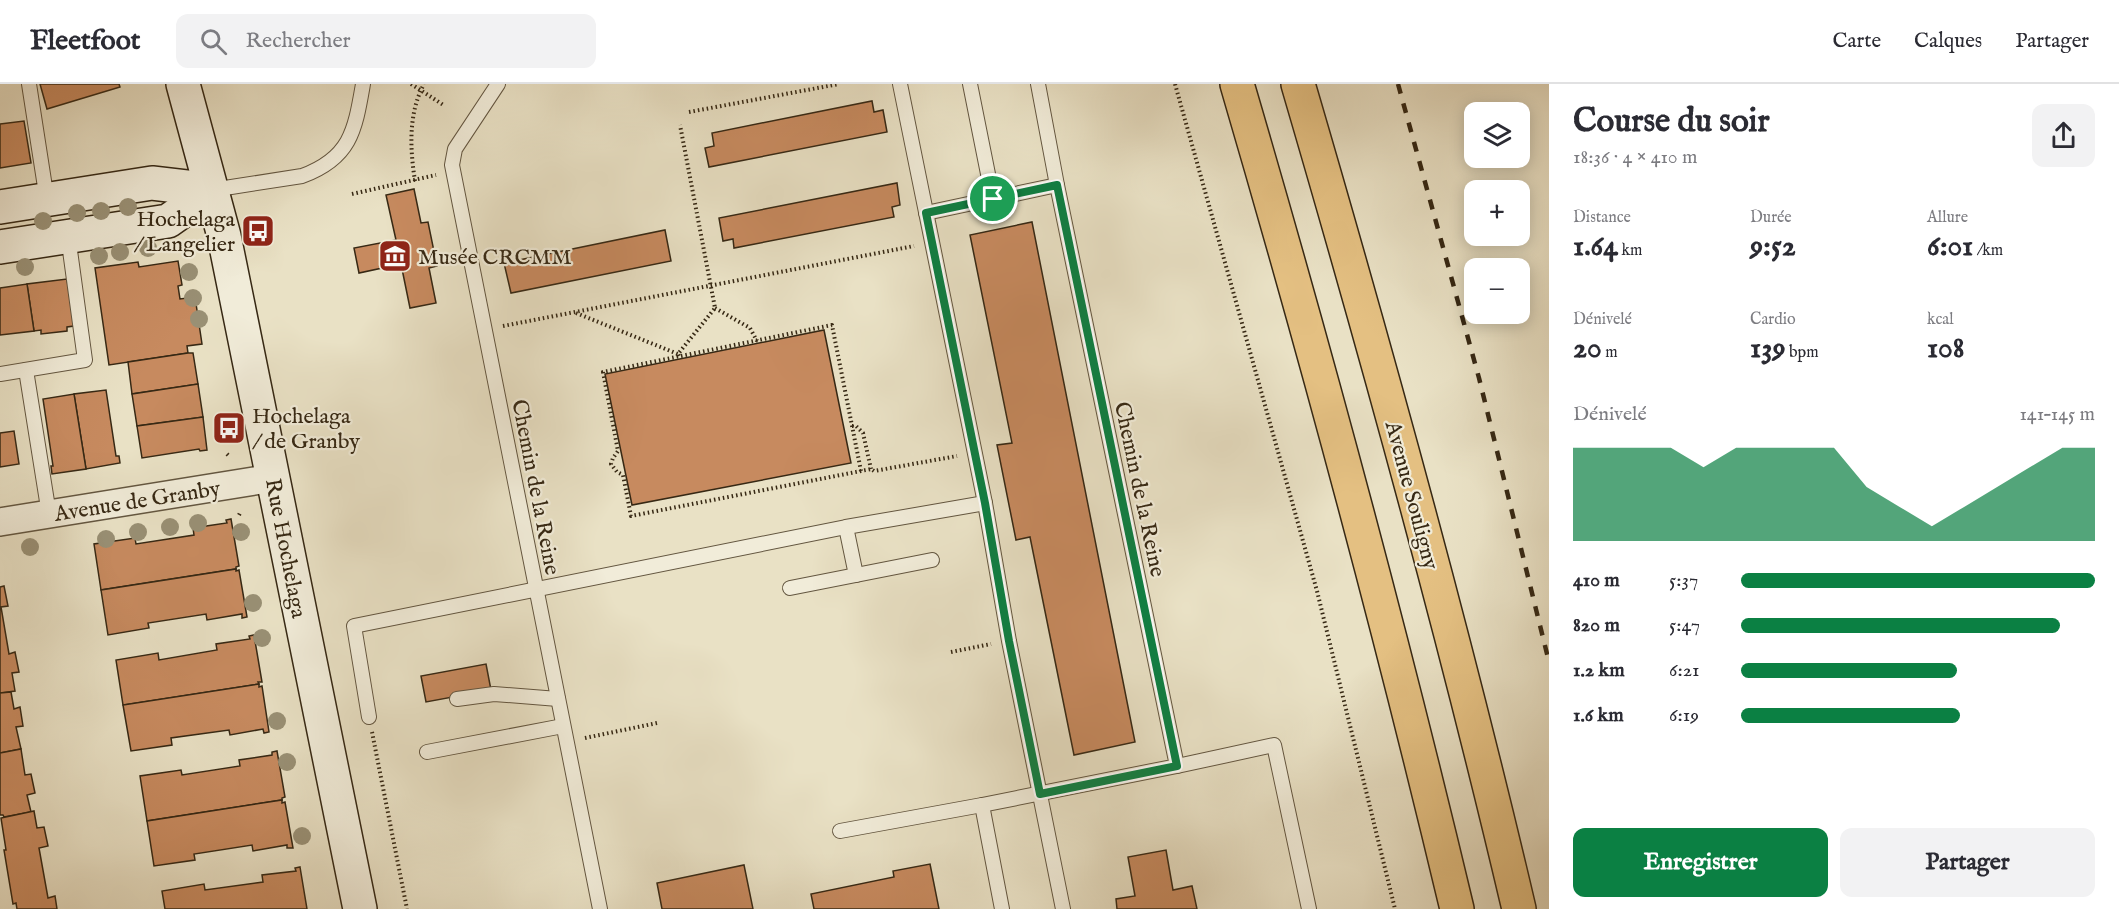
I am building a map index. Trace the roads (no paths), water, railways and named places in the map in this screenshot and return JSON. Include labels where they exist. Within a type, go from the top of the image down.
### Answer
[{"type":"highway","points":[[1237,84],[1389,632],[1457,909]]},
{"type":"highway","name":"Avenue Souligny","points":[[1298,84],[1413,492],[1519,909]]},
{"type":"main road","name":"Rue Hochelaga","points":[[183,84],[223,230],[360,909]]},
{"type":"main road","points":[[0,207],[152,183],[212,190]]},
{"type":"main road","points":[[0,247],[168,221],[212,190]]},
{"type":"street","name":"Avenue de Granby","points":[[0,522],[273,478]]},
{"type":"lane","points":[[29,84],[47,200]]},
{"type":"lane","points":[[212,190],[302,176],[332,161],[346,146],[356,124],[363,84]]},
{"type":"lane","name":"Chemin de la Reine","points":[[498,84],[455,149],[452,165],[600,909]]},
{"type":"lane","points":[[900,84],[985,503],[1009,641],[1063,909]]},
{"type":"lane","points":[[970,84],[993,199]]},
{"type":"lane","name":"Chemin de la Reine","points":[[1038,84],[1177,766]]},
{"type":"lane","points":[[926,213],[1057,185]]},
{"type":"lane","points":[[0,374],[85,360],[68,236]]},
{"type":"lane","points":[[26,370],[49,514]]},
{"type":"lane","points":[[369,717],[354,627],[846,526],[985,503]]},
{"type":"lane","points":[[846,526],[856,575]]},
{"type":"lane","points":[[790,588],[932,560]]},
{"type":"lane","points":[[457,699],[494,694],[558,699]]},
{"type":"lane","points":[[427,752],[563,726]]},
{"type":"lane","points":[[840,831],[1040,794],[1274,745],[1309,909]]},
{"type":"lane","points":[[982,805],[1002,909]]},
{"type":"railway","points":[[1398,84],[1479,378],[1549,662]]},
{"type":"place","name":"Hochelaga / Langelier","points":[[258,231]]},
{"type":"place","name":"Musée CRCMM","points":[[395,256]]},
{"type":"place","name":"Hochelaga / de Granby","points":[[229,428]]}]
